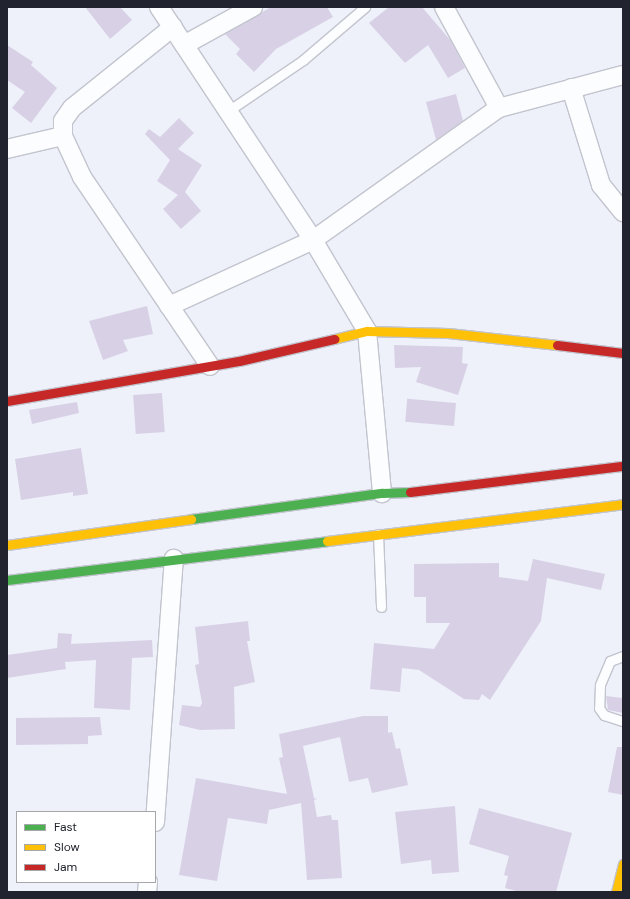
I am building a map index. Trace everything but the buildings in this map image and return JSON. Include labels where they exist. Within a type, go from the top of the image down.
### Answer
[{"type":"main road","points":[[7,402],[210,366],[367,331],[448,333],[623,353]]},
{"type":"main road","points":[[7,545],[382,493],[426,496],[623,466]]},
{"type":"main road","points":[[7,580],[378,533],[426,523],[623,504]]},
{"type":"main road","points":[[616,892],[623,864]]},
{"type":"street","points":[[159,7],[313,240],[367,331],[382,493]]},
{"type":"street","points":[[184,45],[253,7]]},
{"type":"street","points":[[444,7],[499,108]]},
{"type":"street","points":[[173,27],[72,108],[63,121],[63,136],[82,177],[210,366]]},
{"type":"street","points":[[169,306],[313,240],[499,108],[623,75]]},
{"type":"street","points":[[571,88],[601,185],[623,212]]},
{"type":"street","points":[[7,149],[63,136]]},
{"type":"street","points":[[156,811],[174,559]]},
{"type":"lane","points":[[228,111],[303,60],[365,7]]},
{"type":"lane","points":[[378,533],[381,607]]},
{"type":"lane","points":[[623,656],[610,661],[600,685],[599,708],[604,715],[623,721]]},
{"type":"traffic: fast","points":[[191,519],[382,493],[410,492]]},
{"type":"traffic: fast","points":[[7,580],[327,541]]},
{"type":"traffic: slow","points":[[334,339],[367,331],[448,333],[557,345]]},
{"type":"traffic: slow","points":[[327,541],[623,504]]},
{"type":"traffic: slow","points":[[7,545],[191,519]]},
{"type":"traffic: slow","points":[[616,892],[623,864]]},
{"type":"traffic: jam","points":[[7,401],[239,361],[334,339]]},
{"type":"traffic: jam","points":[[557,345],[623,353]]},
{"type":"traffic: jam","points":[[410,492],[623,466]]}]
